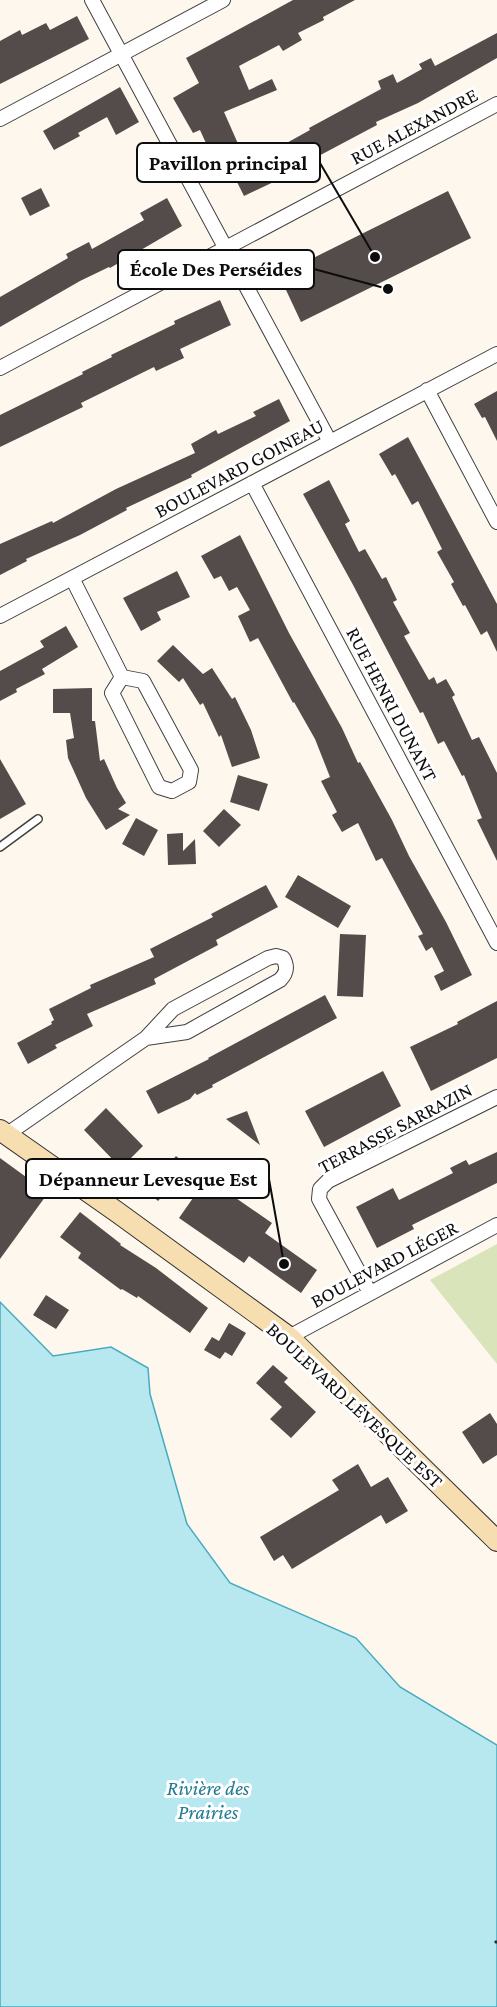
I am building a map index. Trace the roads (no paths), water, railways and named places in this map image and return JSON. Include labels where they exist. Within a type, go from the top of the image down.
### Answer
[{"type":"street","points":[[92,0],[330,442]]},
{"type":"street","points":[[0,119],[223,0]]},
{"type":"street","name":"RUE ALEXANDRE","points":[[0,368],[497,104]]},
{"type":"street","name":"BOULEVARD GOINEAU","points":[[0,616],[497,354]]},
{"type":"street","points":[[427,390],[497,522]]},
{"type":"street","name":"RUE HENRI DUNANT","points":[[252,483],[497,943]]},
{"type":"street","points":[[72,578],[122,677]]},
{"type":"street","points":[[122,677],[143,681],[191,770],[189,782],[172,791],[159,787],[112,693],[122,677]]},
{"type":"street","points":[[3,1133],[146,1038],[173,1009],[268,958],[276,956],[283,958],[286,974],[280,980],[187,1032],[146,1038]]},
{"type":"street","name":"TERRASSE SARRAZIN","points":[[370,1293],[319,1199],[320,1189],[328,1181],[497,1096]]},
{"type":"street","name":"BOULEVARD LÉVESQUE EST","points":[[3,1133],[117,1212],[289,1337],[497,1541]]},
{"type":"street","name":"BOULEVARD LÉGER","points":[[289,1337],[497,1225]]},
{"type":"lane","points":[[0,848],[38,819]]},
{"type":"water","name":"Rivière des Prairies","points":[[0,1302],[53,1356],[111,1347],[148,1368],[150,1394],[187,1524],[230,1583],[356,1638],[400,1687],[497,1745],[497,2007],[0,2007]]},
{"type":"place","name":"Pavillon principal","points":[[375,257]]},
{"type":"place","name":"École Des Perséides","points":[[388,289]]},
{"type":"place","name":"Dépanneur Levesque Est","points":[[284,1264]]}]
